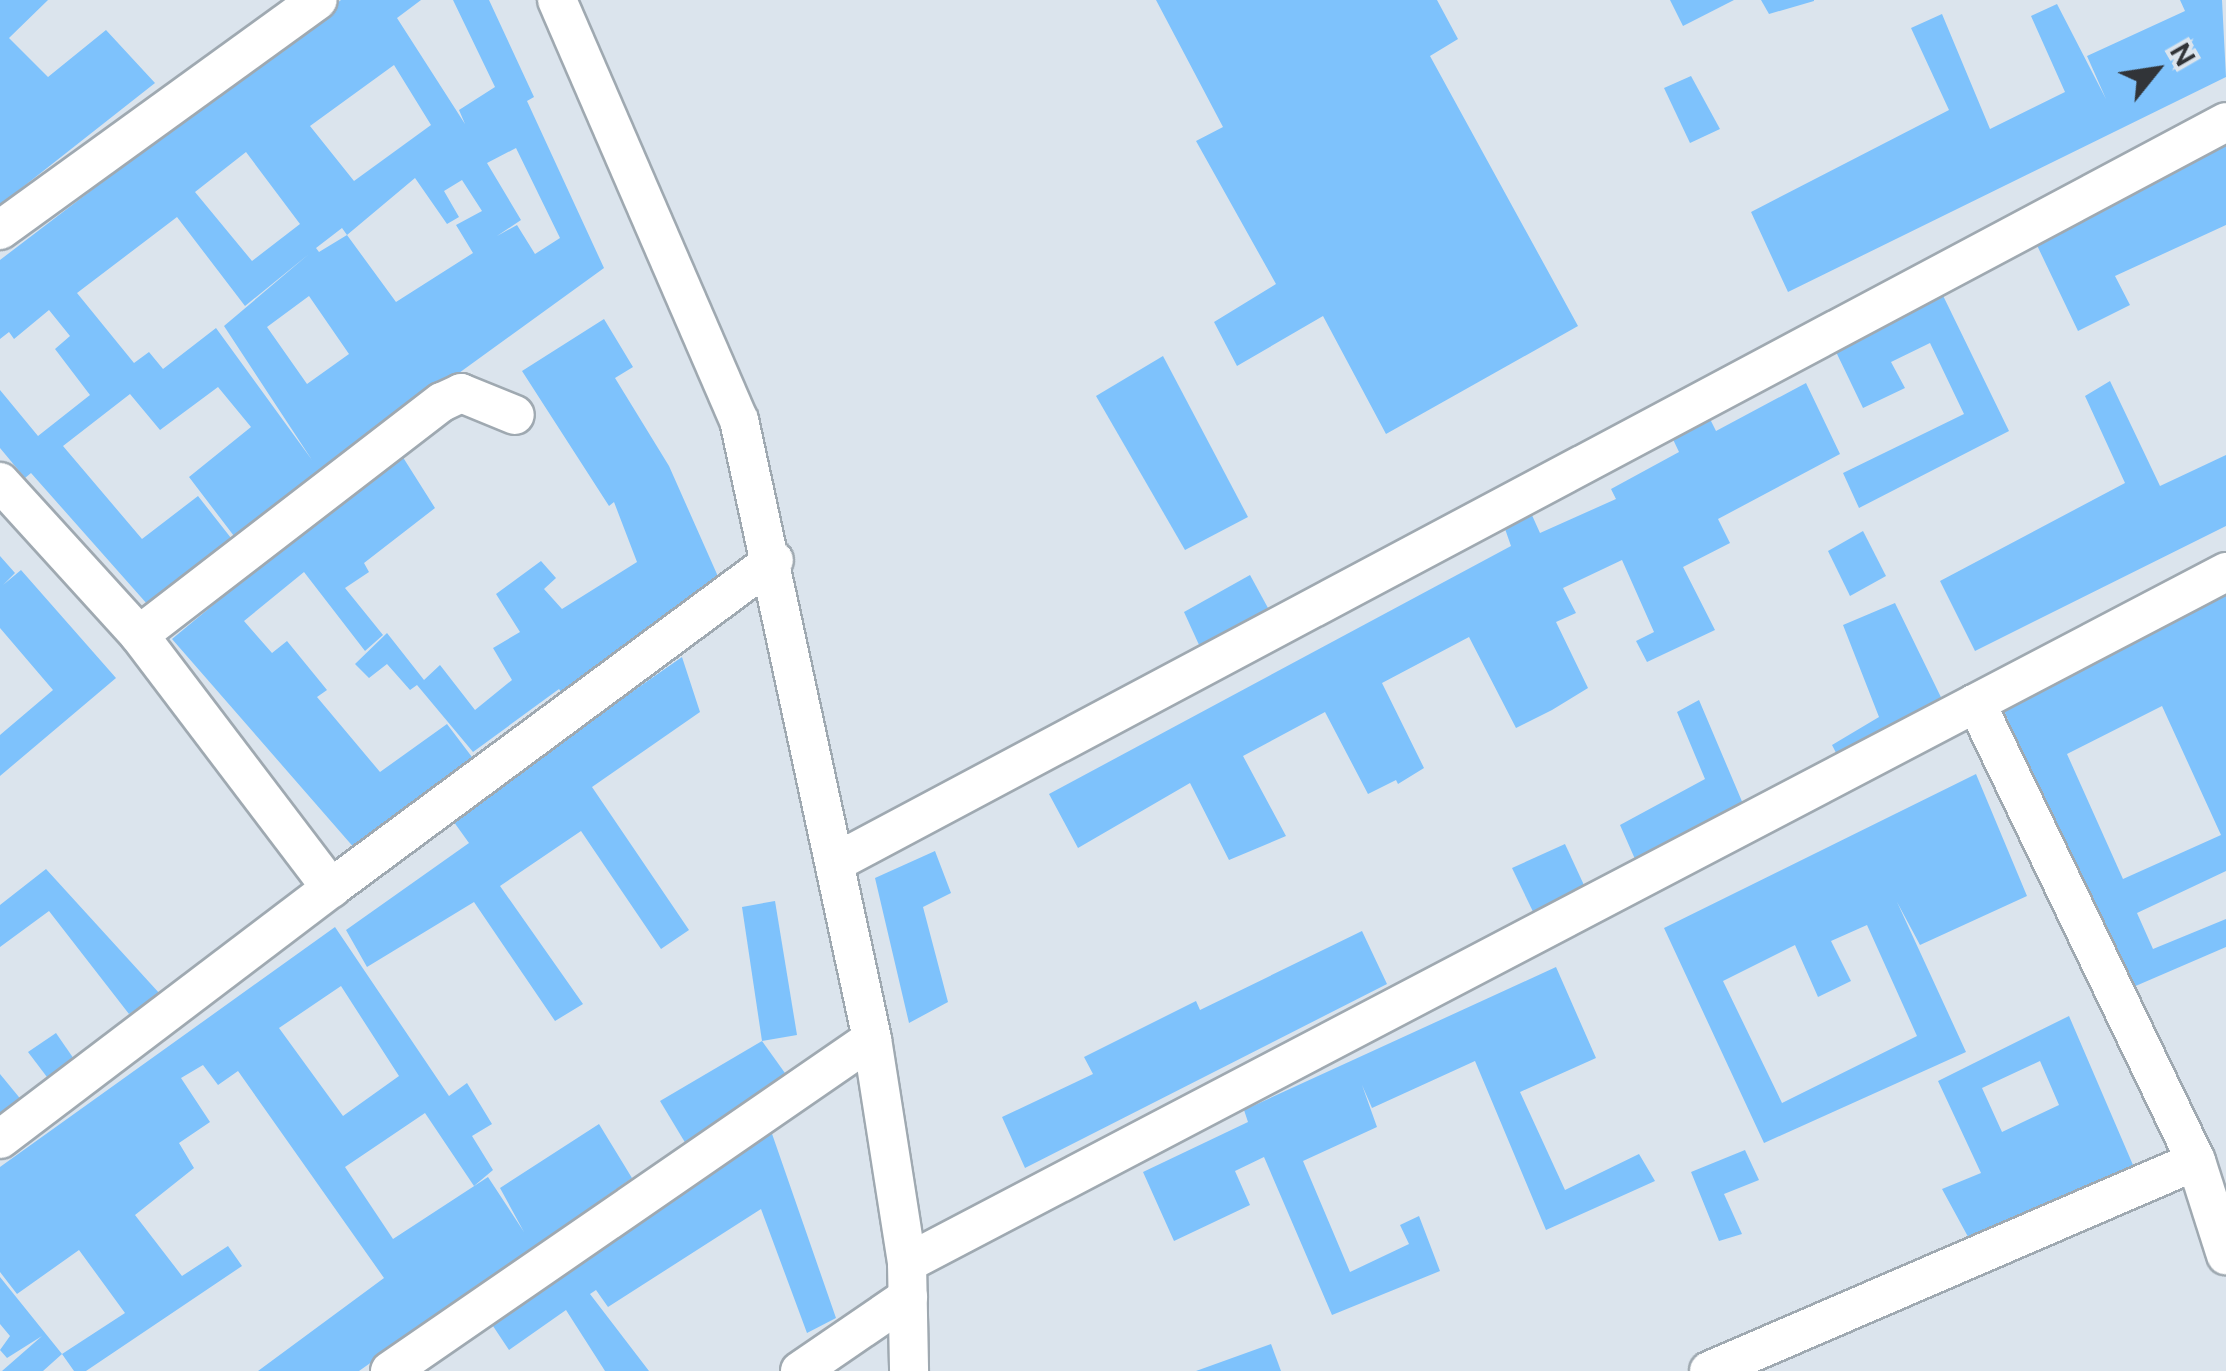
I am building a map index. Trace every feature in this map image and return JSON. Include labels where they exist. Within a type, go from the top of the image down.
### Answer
[{"type":"street","points":[[0,230],[318,0]]},
{"type":"street","points":[[557,0],[739,420],[774,560],[872,1039],[907,1280],[909,1371]]},
{"type":"street","points":[[838,860],[2226,122]]},
{"type":"street","points":[[139,634],[442,402],[461,394],[515,415]]},
{"type":"street","points":[[0,482],[139,634],[331,888]]},
{"type":"street","points":[[0,1139],[774,560]]},
{"type":"street","points":[[800,1371],[907,1280],[2226,572]]},
{"type":"street","points":[[1976,703],[2196,1161],[2226,1255]]},
{"type":"street","points":[[390,1371],[872,1039]]},
{"type":"street","points":[[1708,1371],[2196,1161]]},
{"type":"building","points":[[0,0],[48,0],[9,38],[48,77],[106,30],[155,83],[0,205]]},
{"type":"building","points":[[341,0],[421,0],[397,18],[465,124],[459,110],[495,87],[453,0],[489,0],[534,97],[527,101],[604,268],[234,536],[189,477],[251,427],[218,387],[160,430],[130,394],[63,446],[142,539],[198,496],[231,538],[148,605],[31,473],[25,478],[0,448],[0,390],[38,436],[90,395],[55,349],[70,336],[49,310],[14,339],[9,332],[0,339],[0,260]],"holes":[[[394,65],[431,125],[354,181],[310,126]],[[516,148],[560,238],[535,254],[517,225],[497,236],[521,220],[487,163]],[[246,152],[300,224],[252,261],[195,192]],[[415,178],[447,224],[459,217],[444,191],[462,180],[482,211],[456,225],[473,253],[396,302],[347,235]],[[177,217],[245,306],[309,254],[224,326],[312,460],[216,328],[163,369],[149,352],[134,363],[77,293]],[[342,228],[347,235],[319,252],[316,248]],[[309,296],[349,354],[307,384],[267,327]]]},
{"type":"building","points":[[1156,0],[1437,0],[1458,39],[1430,56],[1578,326],[1386,434],[1323,316],[1237,366],[1214,322],[1276,284],[1196,141],[1223,127]]},
{"type":"building","points":[[1670,0],[1734,0],[1683,26]]},
{"type":"building","points":[[1761,0],[1814,0],[1814,1],[1769,14]]},
{"type":"building","points":[[2180,0],[2222,0],[2226,77],[1788,292],[1751,212],[1949,110],[1911,28],[1942,14],[1990,129],[2065,92],[2031,16],[2057,4],[2106,99],[2087,56],[2185,11]]},
{"type":"building","points":[[1691,76],[1720,129],[1690,143],[1664,88]]},
{"type":"building","points":[[2226,140],[2226,225],[2115,276],[2130,305],[2078,331],[2033,237]]},
{"type":"building","points":[[1932,273],[2009,431],[1859,508],[1843,473],[1964,414],[1930,343],[1891,362],[1905,388],[1863,408],[1825,329]]},
{"type":"building","points":[[604,319],[633,367],[615,378],[669,466],[720,581],[564,696],[559,689],[473,752],[417,685],[410,690],[387,664],[369,678],[355,664],[387,633],[424,680],[440,665],[475,710],[512,680],[493,648],[520,632],[496,594],[541,561],[556,578],[544,589],[562,609],[637,562],[614,502],[609,506],[522,371]]},
{"type":"building","points":[[1163,356],[1248,517],[1185,550],[1096,396]]},
{"type":"building","points":[[2110,381],[2160,486],[2226,455],[2226,526],[1975,651],[1940,581],[2125,483],[2085,396]]},
{"type":"building","points":[[1806,383],[1840,454],[1718,519],[1730,543],[1683,567],[1715,630],[1647,662],[1636,641],[1654,632],[1622,560],[1563,588],[1576,613],[1556,622],[1588,688],[1552,710],[1516,728],[1469,637],[1382,683],[1424,768],[1398,784],[1396,780],[1368,794],[1325,712],[1243,756],[1286,836],[1229,860],[1190,783],[1078,848],[1049,794],[1511,546],[1504,526],[1531,513],[1540,533],[1616,499],[1611,489],[1679,452],[1670,433],[1707,413],[1716,431]]},
{"type":"building","points":[[399,451],[435,508],[364,563],[369,572],[345,588],[383,635],[365,651],[304,572],[244,621],[272,653],[287,641],[327,690],[317,697],[380,772],[447,724],[475,761],[356,850],[172,639]]},
{"type":"building","points":[[1863,531],[1886,576],[1850,596],[1828,551]]},
{"type":"building","points":[[0,556],[15,573],[3,585],[21,570],[116,678],[0,776],[0,735],[53,690],[0,628]]},
{"type":"building","points":[[1250,575],[1268,608],[1200,647],[1184,612]]},
{"type":"building","points":[[2226,587],[2226,871],[2137,913],[2153,949],[2226,919],[2226,947],[2124,991],[1999,699]],"holes":[[[2162,706],[2221,835],[2123,879],[2067,754]]]},
{"type":"building","points":[[1895,603],[1956,728],[1851,782],[1832,745],[1879,717],[1843,625]]},
{"type":"building","points":[[682,657],[700,712],[592,787],[689,930],[661,949],[581,831],[500,886],[583,1004],[555,1021],[474,902],[367,967],[346,930],[469,843],[451,818]]},
{"type":"building","points":[[1699,700],[1752,825],[1642,875],[1620,825],[1705,779],[1677,712]]},
{"type":"building","points":[[1976,774],[2027,896],[1920,945],[1897,902],[1966,1052],[1764,1143],[1664,928]],"holes":[[[1867,925],[1917,1036],[1782,1103],[1723,981],[1795,945],[1818,997],[1851,981],[1831,941]]]},
{"type":"building","points":[[1565,844],[1589,896],[1538,922],[1512,868]]},
{"type":"building","points":[[935,851],[951,893],[923,907],[948,1002],[909,1023],[875,878]]},
{"type":"building","points":[[46,869],[160,994],[129,1014],[49,911],[0,947],[0,905]]},
{"type":"building","points":[[775,901],[797,1035],[762,1041],[742,907]]},
{"type":"building","points":[[335,927],[449,1096],[467,1083],[492,1124],[472,1136],[493,1170],[474,1186],[425,1113],[345,1167],[393,1239],[488,1177],[524,1232],[500,1188],[599,1124],[632,1178],[359,1371],[258,1371],[384,1278],[238,1071],[218,1085],[203,1065],[181,1078],[210,1122],[179,1143],[194,1168],[135,1215],[182,1276],[228,1246],[242,1266],[86,1371],[74,1371],[62,1354],[125,1313],[79,1250],[17,1294],[0,1272],[0,1167]],"holes":[[[341,986],[399,1076],[343,1116],[279,1028]]]},
{"type":"building","points":[[1362,931],[1387,984],[1025,1168],[1002,1117],[1093,1074],[1084,1057],[1196,1001],[1200,1010]]},
{"type":"building","points":[[1556,967],[1596,1058],[1520,1092],[1565,1190],[1639,1154],[1655,1181],[1546,1230],[1475,1061],[1372,1108],[1362,1085],[1377,1127],[1303,1161],[1350,1272],[1409,1244],[1400,1225],[1419,1216],[1440,1271],[1332,1315],[1264,1157],[1235,1171],[1250,1205],[1174,1241],[1143,1172],[1248,1122],[1244,1110]]},
{"type":"building","points":[[2069,1016],[2136,1172],[1972,1244],[1942,1189],[1981,1173],[1938,1081]],"holes":[[[2040,1061],[2059,1105],[2002,1132],[1982,1088]]]},
{"type":"building","points":[[56,1033],[76,1062],[50,1081],[28,1052]]},
{"type":"building","points":[[762,1041],[795,1087],[692,1154],[660,1101]]},
{"type":"building","points":[[0,1074],[23,1102],[0,1119]]},
{"type":"building","points":[[770,1128],[836,1318],[807,1333],[761,1209],[608,1307],[596,1290],[590,1294],[649,1371],[605,1371],[566,1310],[509,1350],[487,1317]]},
{"type":"building","points":[[1745,1150],[1759,1180],[1724,1194],[1742,1234],[1719,1241],[1691,1172]]},
{"type":"building","points":[[0,1277],[62,1354],[43,1371],[2,1371],[42,1336],[7,1358],[0,1350],[10,1336],[0,1324]]},
{"type":"building","points":[[1271,1344],[1281,1371],[1196,1371]]}]
